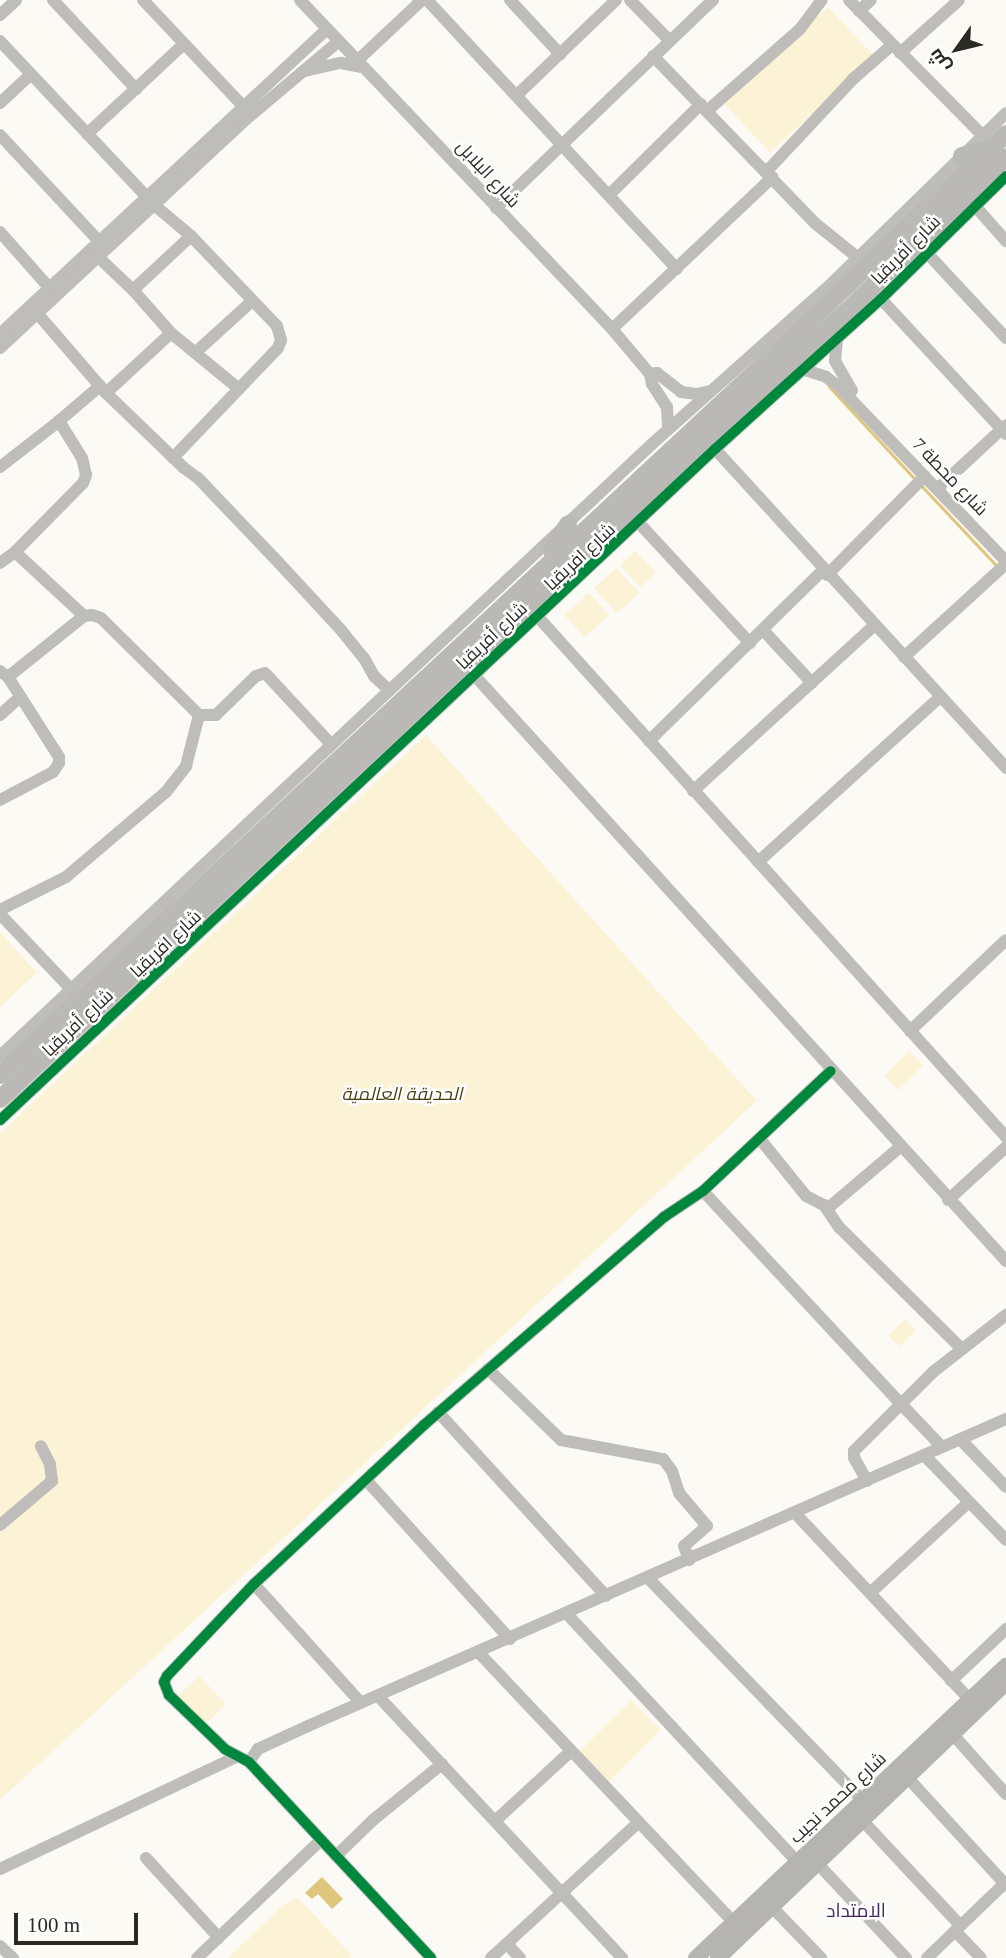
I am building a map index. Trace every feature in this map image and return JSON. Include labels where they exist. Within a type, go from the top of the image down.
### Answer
[{"type":"highway","name":"شارع افريقيا","points":[[0,1075],[318,776],[337,749],[543,568],[794,336],[986,142],[1006,134]]},
{"type":"highway","points":[[962,156],[986,142]]},
{"type":"highway","name":"شارع افريقيا","points":[[0,1099],[357,766],[506,636],[1006,157]]},
{"type":"highway","points":[[943,238],[945,216]]},
{"type":"highway","points":[[543,568],[568,524]]},
{"type":"highway","points":[[337,749],[357,766]]},
{"type":"highway","points":[[318,776],[340,782]]},
{"type":"highway","points":[[162,903],[198,888]]},
{"type":"highway","points":[[120,987],[153,977]]},
{"type":"main road","name":"شارع محمد نجيب","points":[[725,1956],[907,1777],[970,1700],[1006,1666]]},
{"type":"main road","name":"شارع محمد نجيب","points":[[696,1958],[863,1801],[1006,1684]]},
{"type":"street","points":[[0,15],[16,0]]},
{"type":"street","points":[[53,0],[135,89]]},
{"type":"street","points":[[143,0],[243,106]]},
{"type":"street","name":"شارع البلابل","points":[[300,0],[612,329],[650,374],[667,407],[668,429]]},
{"type":"street","points":[[301,72],[341,63],[361,64],[424,0],[517,94],[677,269]]},
{"type":"street","points":[[517,94],[616,0]]},
{"type":"street","points":[[630,0],[669,40]]},
{"type":"street","points":[[496,208],[713,0]]},
{"type":"street","points":[[610,194],[704,108],[800,29],[822,0]]},
{"type":"street","points":[[849,0],[986,142],[1006,113]]},
{"type":"street","points":[[859,11],[871,0]]},
{"type":"street","points":[[612,329],[677,269],[770,174],[853,79],[959,0]]},
{"type":"street","points":[[517,2],[560,54]]},
{"type":"street","points":[[0,334],[97,256],[243,106],[326,30]]},
{"type":"street","points":[[0,41],[149,200],[191,236],[276,326],[281,340],[278,348],[173,458]]},
{"type":"street","points":[[0,348],[37,313],[52,292],[99,241],[338,42]]},
{"type":"street","points":[[87,134],[184,44]]},
{"type":"street","points":[[653,56],[816,224],[857,257]]},
{"type":"street","points":[[0,103],[30,75]]},
{"type":"street","points":[[0,135],[99,241]]},
{"type":"street","name":"شارع أفريقيا","points":[[0,1056],[162,903],[337,749],[389,690],[668,429],[857,257],[962,156]]},
{"type":"street","name":"شارع أفريقيا","points":[[0,1120],[475,676],[506,636],[538,617],[715,449],[881,299],[1006,176]]},
{"type":"street","points":[[975,206],[1006,241]]},
{"type":"street","points":[[0,232],[52,292]]},
{"type":"street","points":[[133,290],[191,236]]},
{"type":"street","points":[[926,253],[1006,338]]},
{"type":"street","points":[[97,256],[133,290],[171,333],[239,389]]},
{"type":"street","points":[[881,299],[1005,429],[937,489]]},
{"type":"street","points":[[197,352],[252,301]]},
{"type":"street","points":[[37,313],[103,389],[173,458],[198,478],[270,553],[341,630],[364,658],[374,677],[389,690]]},
{"type":"street","points":[[0,467],[103,389],[171,333]]},
{"type":"street","points":[[837,339],[837,368],[869,417]]},
{"type":"street","points":[[805,370],[829,379],[869,417]]},
{"type":"street","name":"شارع البلابل","points":[[650,374],[657,373],[671,388],[686,394],[703,393],[713,389]]},
{"type":"street","name":"شارع محطة 7","points":[[869,417],[1006,563]]},
{"type":"street","points":[[0,563],[66,503],[86,475],[82,458],[59,421]]},
{"type":"street","points":[[715,449],[939,698],[1006,768]]},
{"type":"street","points":[[649,741],[925,476]]},
{"type":"street","points":[[638,522],[750,643]]},
{"type":"street","points":[[15,552],[84,617]]},
{"type":"street","points":[[904,657],[1006,563]]},
{"type":"street","points":[[0,800],[53,772],[59,763],[59,757],[4,674],[84,617],[101,618],[199,715],[216,715],[256,676],[265,673],[337,749]]},
{"type":"street","points":[[538,617],[1006,1137]]},
{"type":"street","points":[[693,791],[874,626]]},
{"type":"street","points":[[763,630],[812,683]]},
{"type":"street","points":[[475,676],[1006,1261]]},
{"type":"street","points":[[0,715],[20,697]]},
{"type":"street","points":[[758,862],[939,698]]},
{"type":"street","points":[[72,989],[0,912],[66,877],[166,792],[186,766],[199,715]]},
{"type":"street","points":[[910,1031],[1006,940]]},
{"type":"street","points":[[431,1958],[249,1762],[236,1757],[188,1714],[169,1695],[164,1682],[254,1584],[438,1412],[664,1217],[704,1191],[831,1071]]},
{"type":"street","points":[[760,1139],[806,1196],[827,1209],[839,1227],[961,1348]]},
{"type":"street","points":[[827,1209],[900,1147]]},
{"type":"street","points":[[948,1200],[1006,1147]]},
{"type":"street","points":[[704,1191],[942,1447]]},
{"type":"street","points":[[867,1481],[854,1458],[855,1451],[961,1348],[1006,1315]]},
{"type":"street","points":[[488,1369],[561,1440],[663,1459],[672,1471],[679,1493],[707,1526],[684,1546],[689,1560]]},
{"type":"street","points":[[438,1412],[606,1596]]},
{"type":"street","points":[[249,1762],[258,1749],[1006,1419]]},
{"type":"street","points":[[960,1439],[1006,1488]]},
{"type":"street","points":[[0,1525],[52,1481],[50,1464],[41,1446]]},
{"type":"street","points":[[924,1455],[1006,1540]]},
{"type":"street","points":[[367,1481],[510,1639]]},
{"type":"street","points":[[870,1593],[969,1502]]},
{"type":"street","points":[[795,1513],[970,1700]]},
{"type":"street","points":[[648,1578],[863,1801]]},
{"type":"street","points":[[254,1584],[362,1703]]},
{"type":"street","points":[[567,1614],[798,1863]]},
{"type":"street","points":[[951,1681],[1006,1629]]},
{"type":"street","points":[[479,1653],[734,1923]]},
{"type":"street","points":[[378,1696],[622,1958]]},
{"type":"street","points":[[948,1730],[1006,1793]]},
{"type":"street","points":[[495,1821],[571,1751]]},
{"type":"street","points":[[0,1869],[236,1757]]},
{"type":"street","points":[[336,1856],[373,1820],[442,1764]]},
{"type":"street","points":[[907,1777],[1006,1883],[927,1958]]},
{"type":"street","points":[[862,1821],[958,1928],[981,1958]]},
{"type":"street","points":[[491,1958],[638,1823]]},
{"type":"street","points":[[197,1958],[321,1840]]},
{"type":"street","points":[[146,1858],[219,1938]]},
{"type":"street","points":[[818,1864],[906,1958]]},
{"type":"street","points":[[772,1907],[821,1958]]},
{"type":"street","points":[[507,1944],[520,1958]]},
{"type":"street","points":[[0,1946],[13,1958]]},
{"type":"green space","points":[[828,7],[874,56],[770,153],[724,104]]},
{"type":"green space","points":[[635,551],[656,573],[641,587],[620,566]]},
{"type":"green space","points":[[616,568],[639,593],[617,613],[594,588]]},
{"type":"green space","points":[[589,593],[609,615],[585,637],[564,615]]},
{"type":"green space","name":"الحديقة العالمية","points":[[426,735],[757,1101],[0,1800],[0,1133]]},
{"type":"green space","points":[[0,932],[37,973],[0,1007]]},
{"type":"green space","points":[[909,1051],[923,1065],[898,1090],[884,1076]]},
{"type":"green space","points":[[905,1319],[916,1331],[899,1346],[888,1335]]},
{"type":"green space","points":[[199,1676],[226,1704],[206,1724],[179,1695]]},
{"type":"green space","points":[[631,1700],[661,1730],[608,1782],[579,1752]]},
{"type":"green space","points":[[298,1898],[352,1955],[349,1958],[228,1958],[283,1905]]},
{"type":"shaded area","points":[[322,1877],[343,1899],[332,1909],[318,1894],[312,1899],[305,1893]]},
{"type":"waterway","points":[[829,386],[915,479]]},
{"type":"waterway","points":[[922,486],[997,566]]},
{"type":"cycle path","points":[[0,1120],[715,449],[881,299],[1006,176]]},
{"type":"cycle path","points":[[431,1958],[249,1762],[225,1749],[169,1695],[164,1682],[254,1584],[424,1425],[664,1217],[703,1191],[831,1071]]},
{"type":"district","name":"الامتداد","points":[[856,1911]]}]
